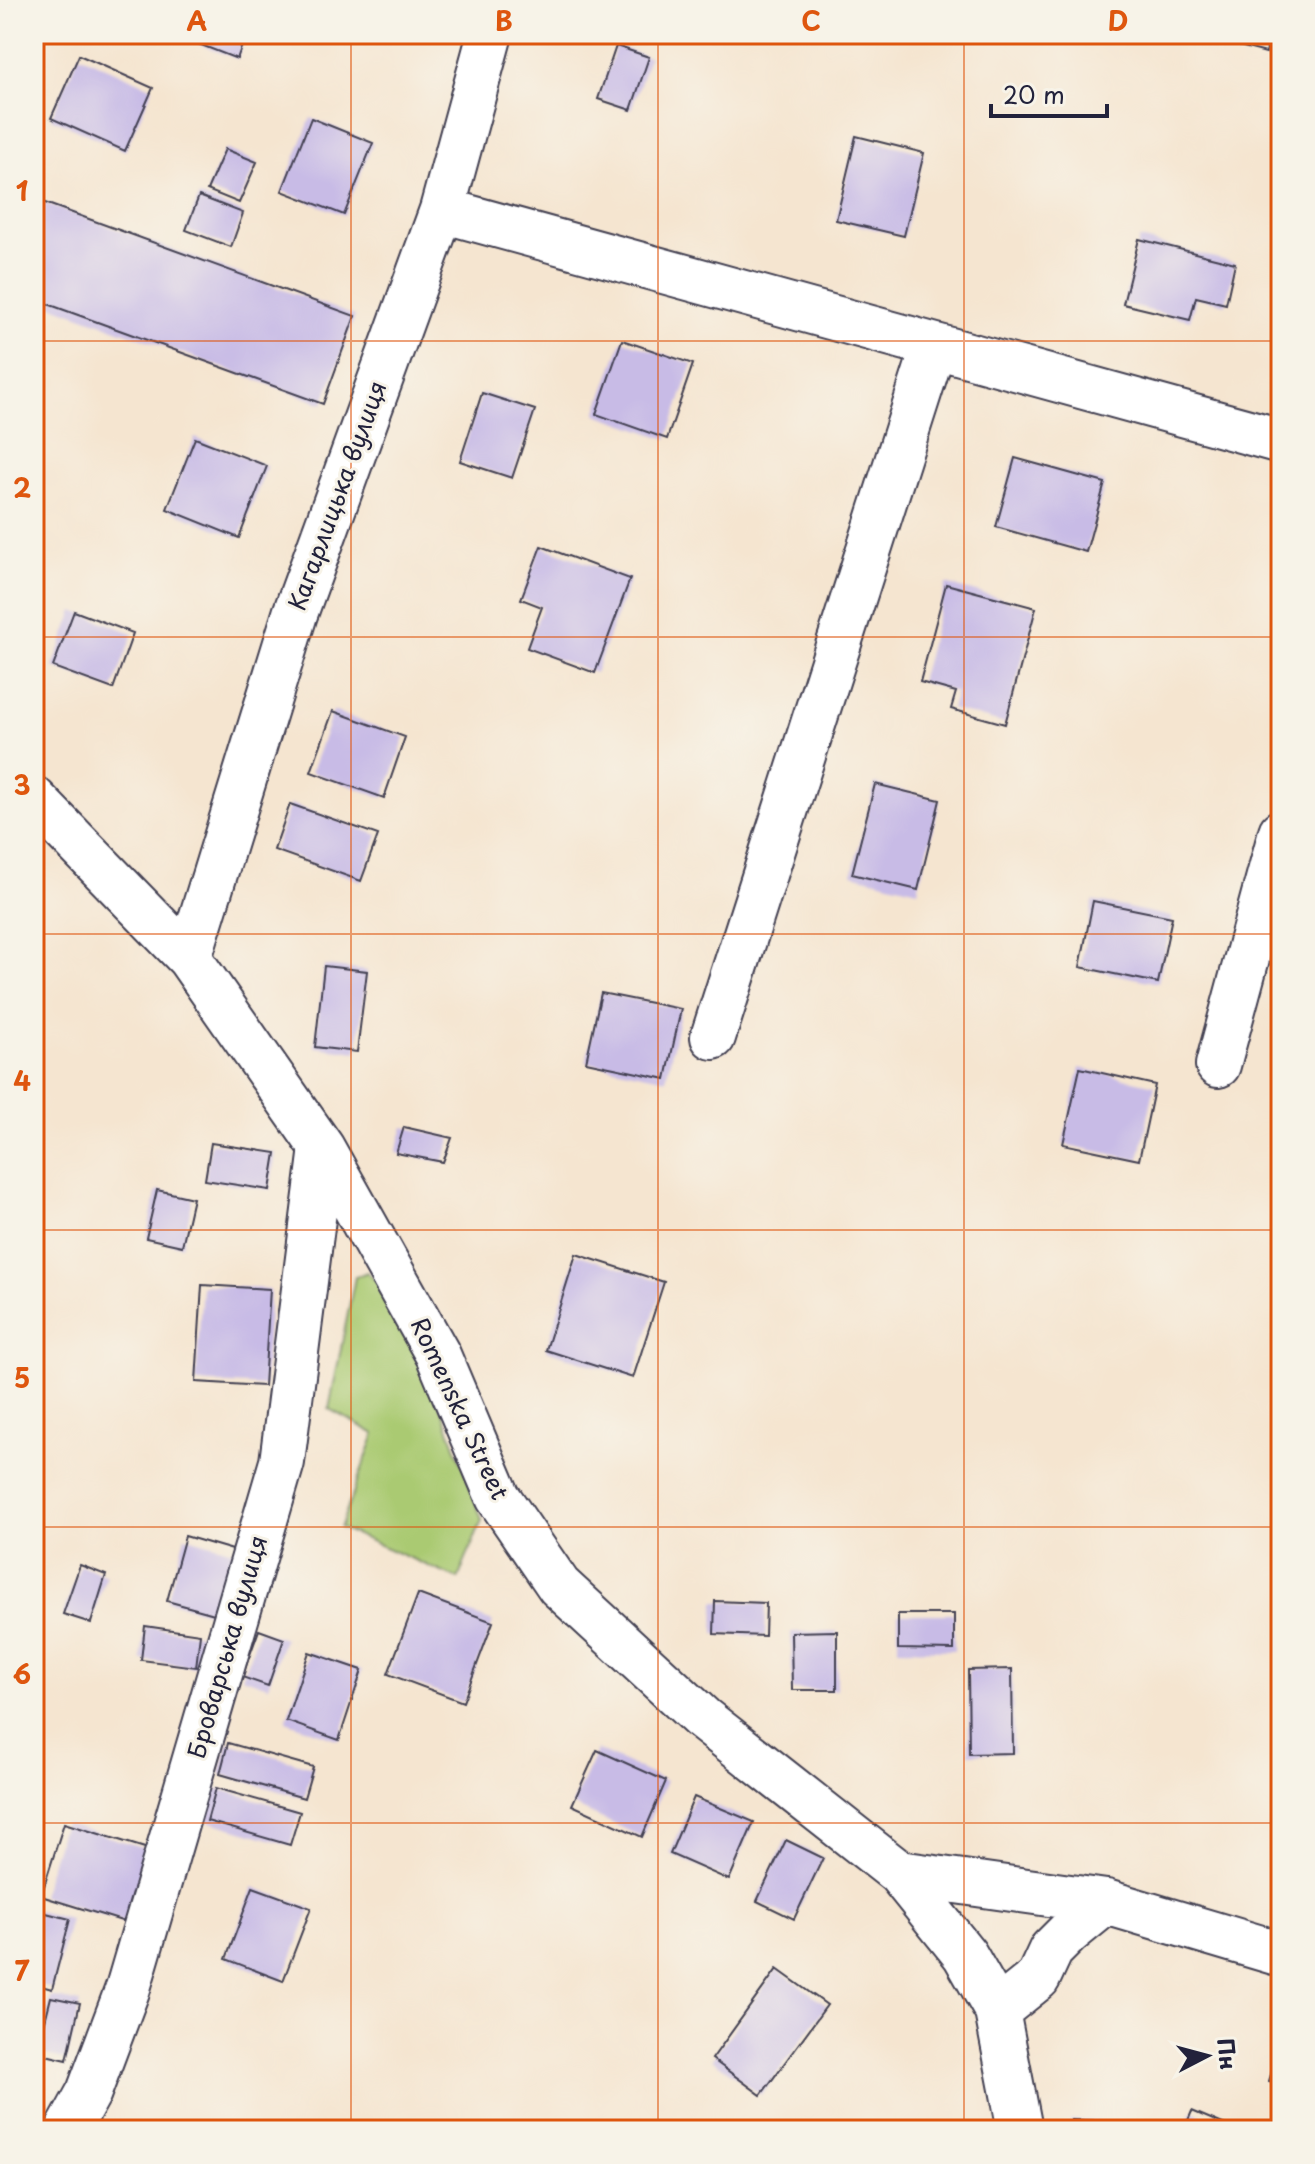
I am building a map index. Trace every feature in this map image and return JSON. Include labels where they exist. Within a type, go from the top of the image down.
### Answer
[{"type":"street","name":"Кагарлицька вулиця","points":[[189,958],[295,614],[442,210],[490,34]]},
{"type":"street","points":[[442,210],[1281,441]]},
{"type":"street","points":[[713,1037],[934,346]]},
{"type":"street","name":"Romenska Street","points":[[34,799],[189,958],[322,1148],[438,1355],[498,1497],[559,1586],[702,1718],[899,1873],[965,1955],[997,2011],[1020,2130]]},
{"type":"street","points":[[1218,1065],[1281,832]]},
{"type":"street","name":"Броварська вулиця","points":[[68,2130],[89,2092],[128,1988],[282,1462],[322,1148]]},
{"type":"street","points":[[899,1873],[1106,1902],[1281,1954]]},
{"type":"street","points":[[997,2011],[1038,1978],[1051,1950],[1106,1902]]},
{"type":"green space","points":[[367,1272],[387,1292],[443,1413],[482,1520],[458,1579],[340,1528],[375,1434],[329,1409],[355,1277]]},
{"type":"building","points":[[173,34],[246,34],[237,59]]},
{"type":"building","points":[[1194,34],[1270,34],[1266,53]]},
{"type":"building","points":[[616,46],[649,57],[631,110],[598,99]]},
{"type":"building","points":[[79,55],[153,88],[125,151],[51,118]]},
{"type":"building","points":[[311,118],[373,143],[344,215],[282,191]]},
{"type":"building","points":[[856,136],[924,153],[904,236],[836,220]]},
{"type":"building","points":[[225,149],[257,162],[239,203],[207,190]]},
{"type":"building","points":[[199,196],[243,213],[231,247],[186,230]]},
{"type":"building","points":[[34,199],[355,316],[323,404],[34,299]]},
{"type":"building","points":[[1139,239],[1235,263],[1226,304],[1196,297],[1190,320],[1123,304]]},
{"type":"building","points":[[622,340],[693,364],[667,439],[596,414]]},
{"type":"building","points":[[482,393],[535,410],[512,478],[460,461]]},
{"type":"building","points":[[195,438],[267,466],[239,538],[167,509]]},
{"type":"building","points":[[1015,458],[1105,483],[1086,552],[996,527]]},
{"type":"building","points":[[541,546],[630,579],[595,673],[527,648],[542,607],[521,599]]},
{"type":"building","points":[[946,584],[1036,608],[1005,724],[951,709],[956,692],[920,682]]},
{"type":"building","points":[[74,611],[133,633],[113,689],[53,667]]},
{"type":"building","points":[[333,711],[405,737],[384,798],[311,772]]},
{"type":"building","points":[[875,784],[940,800],[918,890],[852,874]]},
{"type":"building","points":[[290,804],[378,835],[361,881],[274,850]]},
{"type":"building","points":[[1093,901],[1172,917],[1158,983],[1080,967]]},
{"type":"building","points":[[324,966],[367,971],[357,1052],[315,1047]]},
{"type":"building","points":[[601,993],[681,1009],[666,1079],[586,1062]]},
{"type":"building","points":[[1080,1068],[1155,1085],[1139,1160],[1063,1144]]},
{"type":"building","points":[[404,1127],[452,1138],[443,1162],[396,1153]]},
{"type":"building","points":[[211,1143],[276,1153],[270,1190],[205,1180]]},
{"type":"building","points":[[157,1190],[193,1198],[182,1246],[146,1238]]},
{"type":"building","points":[[576,1254],[664,1282],[633,1378],[546,1350]]},
{"type":"building","points":[[202,1285],[270,1289],[264,1386],[196,1382]]},
{"type":"building","points":[[185,1536],[236,1551],[218,1615],[167,1601]]},
{"type":"building","points":[[80,1565],[106,1575],[91,1623],[63,1614]]},
{"type":"building","points":[[418,1594],[493,1622],[463,1702],[388,1674]]},
{"type":"building","points":[[715,1601],[766,1603],[765,1636],[714,1634]]},
{"type":"building","points":[[898,1614],[954,1614],[954,1650],[898,1649]]},
{"type":"building","points":[[145,1626],[200,1634],[196,1667],[141,1660]]},
{"type":"building","points":[[259,1630],[284,1639],[268,1686],[242,1677]]},
{"type":"building","points":[[837,1631],[837,1690],[792,1690],[791,1632]]},
{"type":"building","points":[[309,1652],[362,1670],[339,1740],[286,1721]]},
{"type":"building","points":[[1012,1669],[1013,1753],[969,1754],[968,1670]]},
{"type":"building","points":[[228,1743],[313,1767],[304,1798],[220,1774]]},
{"type":"building","points":[[597,1750],[666,1781],[642,1837],[572,1805]]},
{"type":"building","points":[[216,1788],[300,1812],[290,1845],[207,1821]]},
{"type":"building","points":[[694,1797],[754,1822],[729,1880],[670,1854]]},
{"type":"building","points":[[64,1823],[148,1849],[125,1922],[41,1896]]},
{"type":"building","points":[[786,1840],[823,1858],[794,1919],[757,1901]]},
{"type":"building","points":[[253,1887],[311,1908],[283,1981],[226,1959]]},
{"type":"building","points":[[34,1910],[70,1919],[52,1989],[34,1984]]},
{"type":"building","points":[[777,1969],[827,2005],[761,2095],[712,2059]]},
{"type":"building","points":[[51,1997],[80,2003],[67,2060],[37,2053]]},
{"type":"building","points":[[1281,2044],[1281,2085],[1269,2081]]},
{"type":"building","points":[[1192,2111],[1237,2130],[1184,2130]]},
{"type":"building","points":[[1071,2120],[1100,2121],[1100,2130],[1071,2130]]}]
